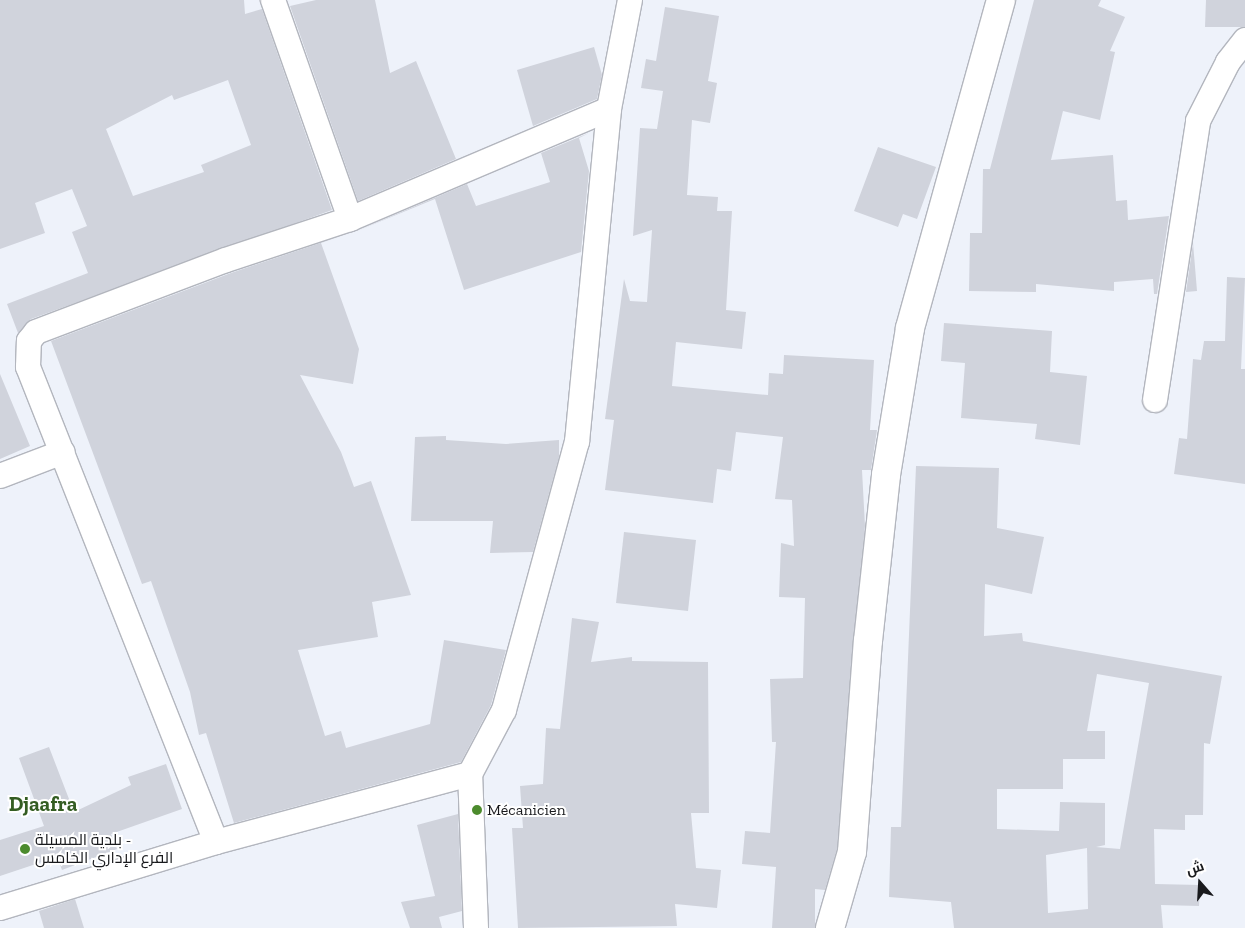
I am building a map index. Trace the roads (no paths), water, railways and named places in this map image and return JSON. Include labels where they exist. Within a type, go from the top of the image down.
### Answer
[{"type":"main road","points":[[830,928],[852,852],[869,631],[886,475],[910,328],[1001,0]]},
{"type":"street","points":[[272,0],[350,218]]},
{"type":"street","points":[[476,928],[470,774],[504,710],[577,442],[609,109],[630,0]]},
{"type":"street","points":[[1155,400],[1198,121],[1228,62],[1245,40]]},
{"type":"street","points":[[216,842],[26,356],[36,332],[226,260],[350,218],[609,109]]},
{"type":"street","points":[[0,476],[63,452]]},
{"type":"street","points":[[0,908],[216,842],[470,774]]},
{"type":"place","name":"Mécanicien","points":[[477,810]]},
{"type":"place","name":"بلدية المسيلة - الفرع الإداري الخامس","points":[[25,849]]},
{"type":"district","name":"Djaafra","points":[[43,804]]}]
